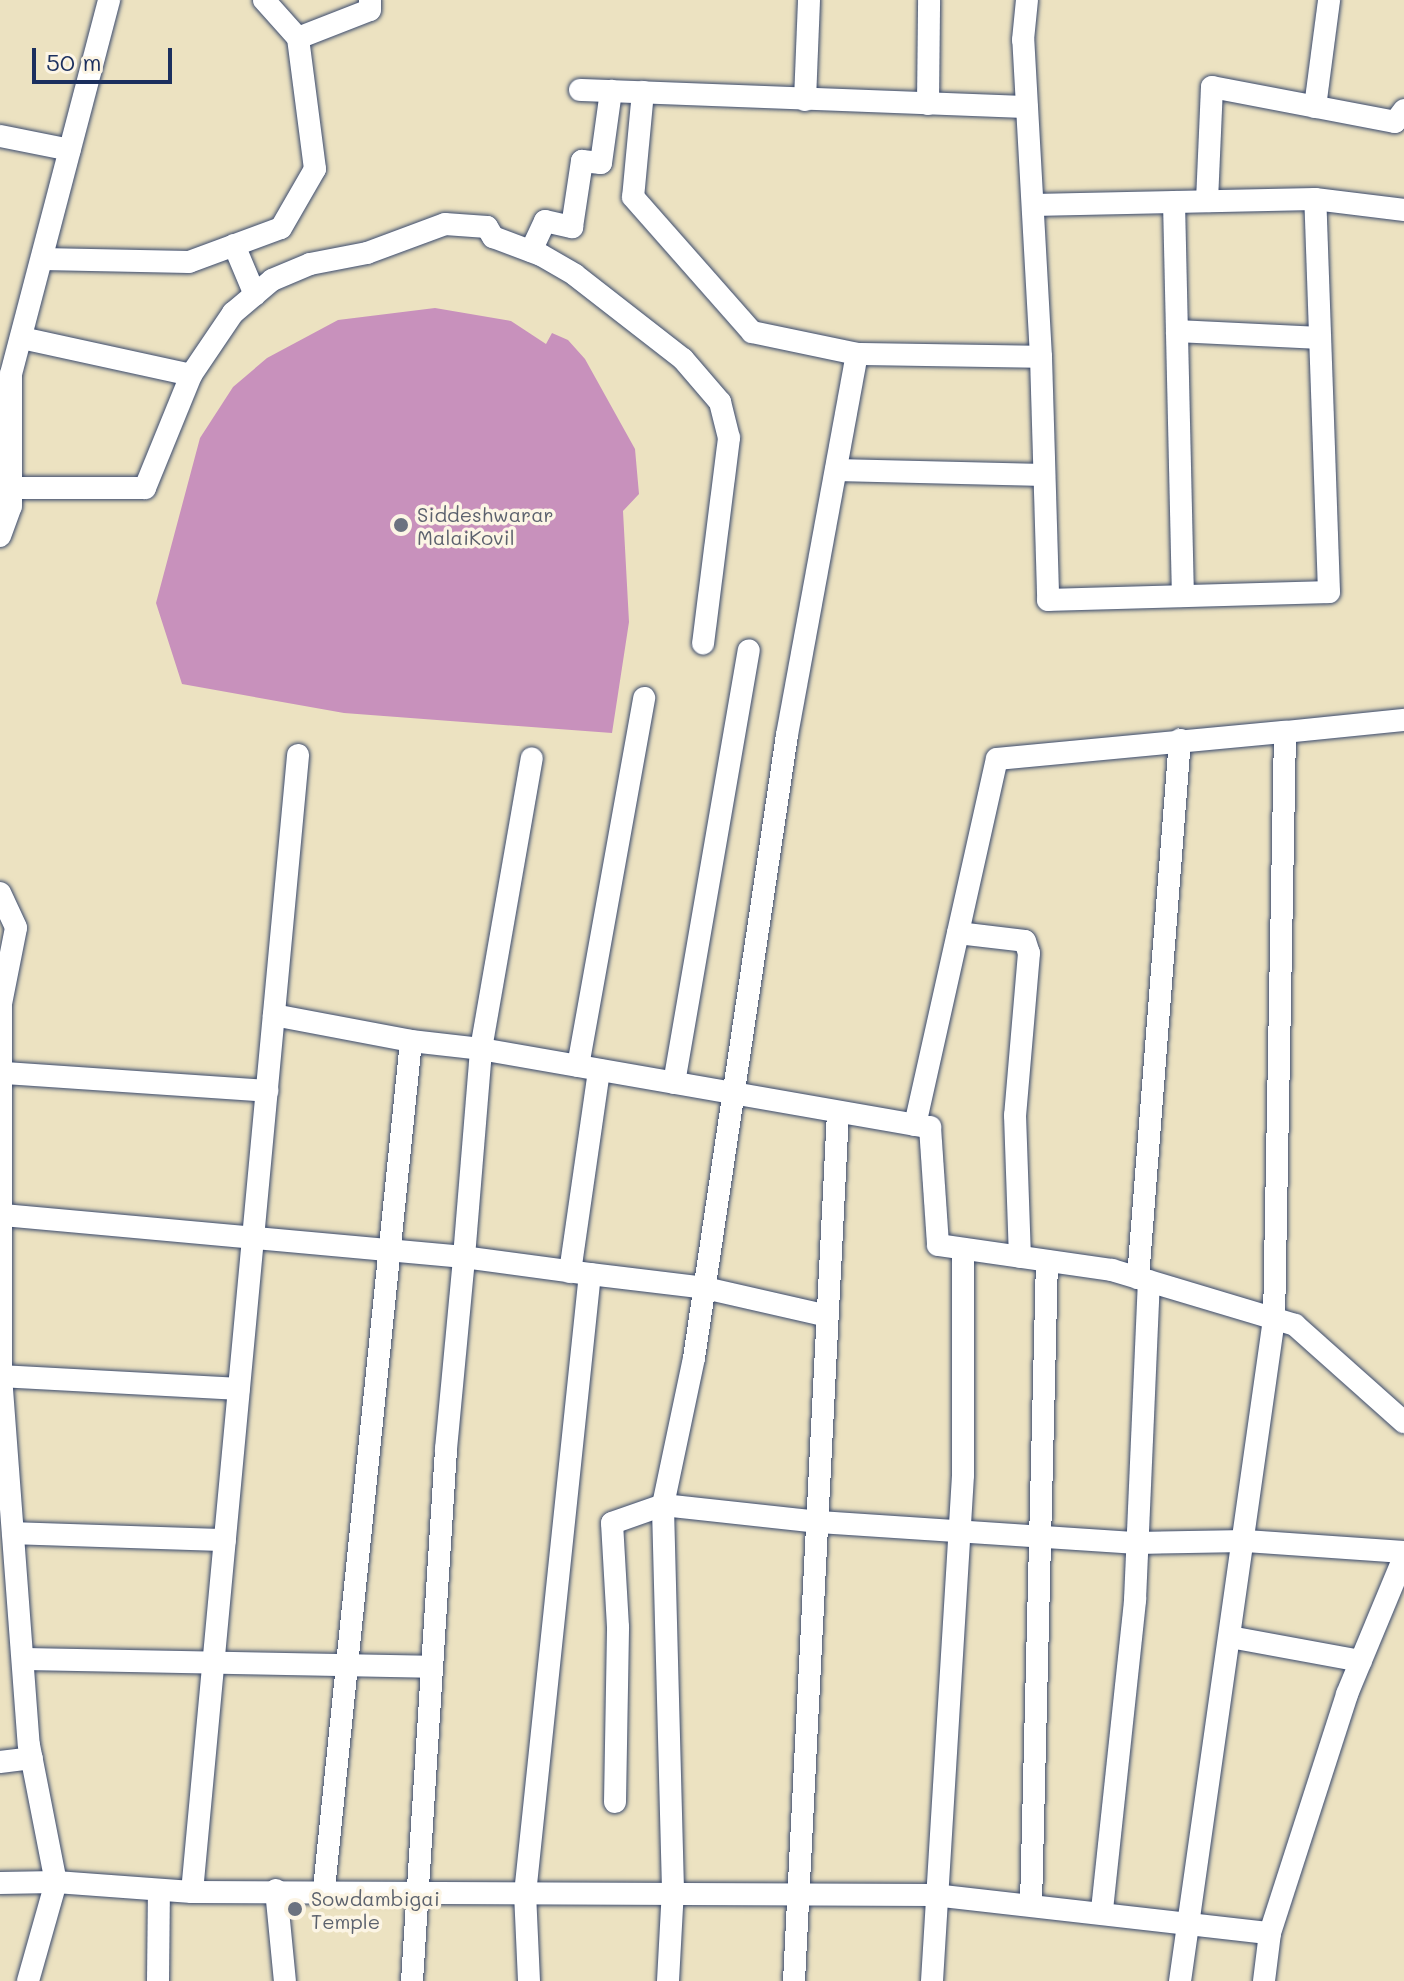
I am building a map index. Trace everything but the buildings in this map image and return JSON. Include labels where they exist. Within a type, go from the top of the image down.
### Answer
[{"type":"street","points":[[0,536],[11,488],[6,398],[109,0]]},
{"type":"street","points":[[42,259],[189,262],[281,228],[315,169],[298,38],[264,0]]},
{"type":"street","points":[[298,38],[370,10],[370,0]]},
{"type":"street","points":[[805,100],[809,0]]},
{"type":"street","points":[[928,104],[929,0]]},
{"type":"street","points":[[1027,0],[1027,107],[1041,357],[1048,600],[1329,592],[1315,199]]},
{"type":"street","points":[[1315,107],[1329,0]]},
{"type":"street","points":[[1207,201],[1212,87],[1395,122],[1404,110]]},
{"type":"street","points":[[580,90],[1027,107]]},
{"type":"street","points":[[531,251],[545,221],[572,227],[582,161],[601,163],[611,91]]},
{"type":"street","points":[[643,92],[633,197],[752,332],[857,354],[1041,357]]},
{"type":"street","points":[[0,136],[70,150]]},
{"type":"street","points":[[1033,205],[1315,199],[1404,210]]},
{"type":"street","points":[[1174,202],[1183,596]]},
{"type":"street","points":[[11,488],[145,488],[191,375],[233,313],[272,280],[310,264],[367,253],[445,224],[487,227],[493,237],[531,251],[575,275],[683,359],[720,402],[729,438],[716,569],[703,643]]},
{"type":"street","points":[[234,245],[255,295]]},
{"type":"street","points":[[1177,331],[1320,338]]},
{"type":"street","points":[[21,338],[191,375]]},
{"type":"street","points":[[668,1981],[673,1890],[663,1505],[705,1288],[787,735],[857,354]]},
{"type":"street","points":[[836,470],[1044,475]]},
{"type":"street","points":[[674,1083],[749,650]]},
{"type":"street","points":[[529,1981],[525,1894],[580,1273],[588,1068],[644,698]]},
{"type":"street","points":[[915,1125],[997,759],[1404,720]]},
{"type":"street","points":[[1180,1981],[1191,1923],[1274,1319],[1285,732]]},
{"type":"street","points":[[1102,1910],[1137,1543],[1144,1280],[1180,740]]},
{"type":"street","points":[[192,1892],[298,755]]},
{"type":"street","points":[[412,1981],[431,1667],[481,1049],[532,758]]},
{"type":"street","points":[[0,893],[16,928],[1,1004],[5,1073],[1,1376],[3,1449],[13,1533],[9,1600],[23,1659],[32,1758],[56,1882],[28,1981]]},
{"type":"street","points":[[958,933],[1025,941],[1029,953],[1015,1115],[1020,1257]]},
{"type":"street","points":[[274,1015],[411,1041],[481,1049],[930,1127],[938,1245],[1047,1261],[1144,1280],[1295,1325],[1404,1422]]},
{"type":"street","points":[[324,1889],[411,1041]]},
{"type":"street","points":[[5,1073],[267,1091]]},
{"type":"street","points":[[794,1981],[801,1895],[838,1112]]},
{"type":"street","points":[[3,1215],[390,1253],[464,1257],[705,1288],[828,1316]]},
{"type":"street","points":[[932,1981],[934,1895],[959,1528],[963,1249]]},
{"type":"street","points":[[1031,1905],[1047,1261]]},
{"type":"street","points":[[1,1376],[239,1389]]},
{"type":"street","points":[[615,1802],[618,1627],[612,1523],[663,1505],[819,1522],[959,1528],[1137,1543],[1243,1541],[1404,1554],[1361,1661],[1270,1933],[1264,1981]]},
{"type":"street","points":[[13,1533],[225,1540]]},
{"type":"street","points":[[1230,1637],[1361,1661]]},
{"type":"street","points":[[23,1659],[431,1667]]},
{"type":"street","points":[[0,1762],[32,1758]]},
{"type":"street","points":[[0,1883],[56,1882],[192,1892],[324,1889],[525,1894],[673,1890],[801,1895],[934,1895],[1070,1912],[1102,1910],[1270,1933]]},
{"type":"street","points":[[276,1890],[285,1981]]},
{"type":"street","points":[[158,1981],[159,1891]]},
{"type":"place","name":"Siddeshwarar MalaiKovil","points":[[401,525]]},
{"type":"place","name":"Sowdambigai Temple","points":[[295,1909]]}]
